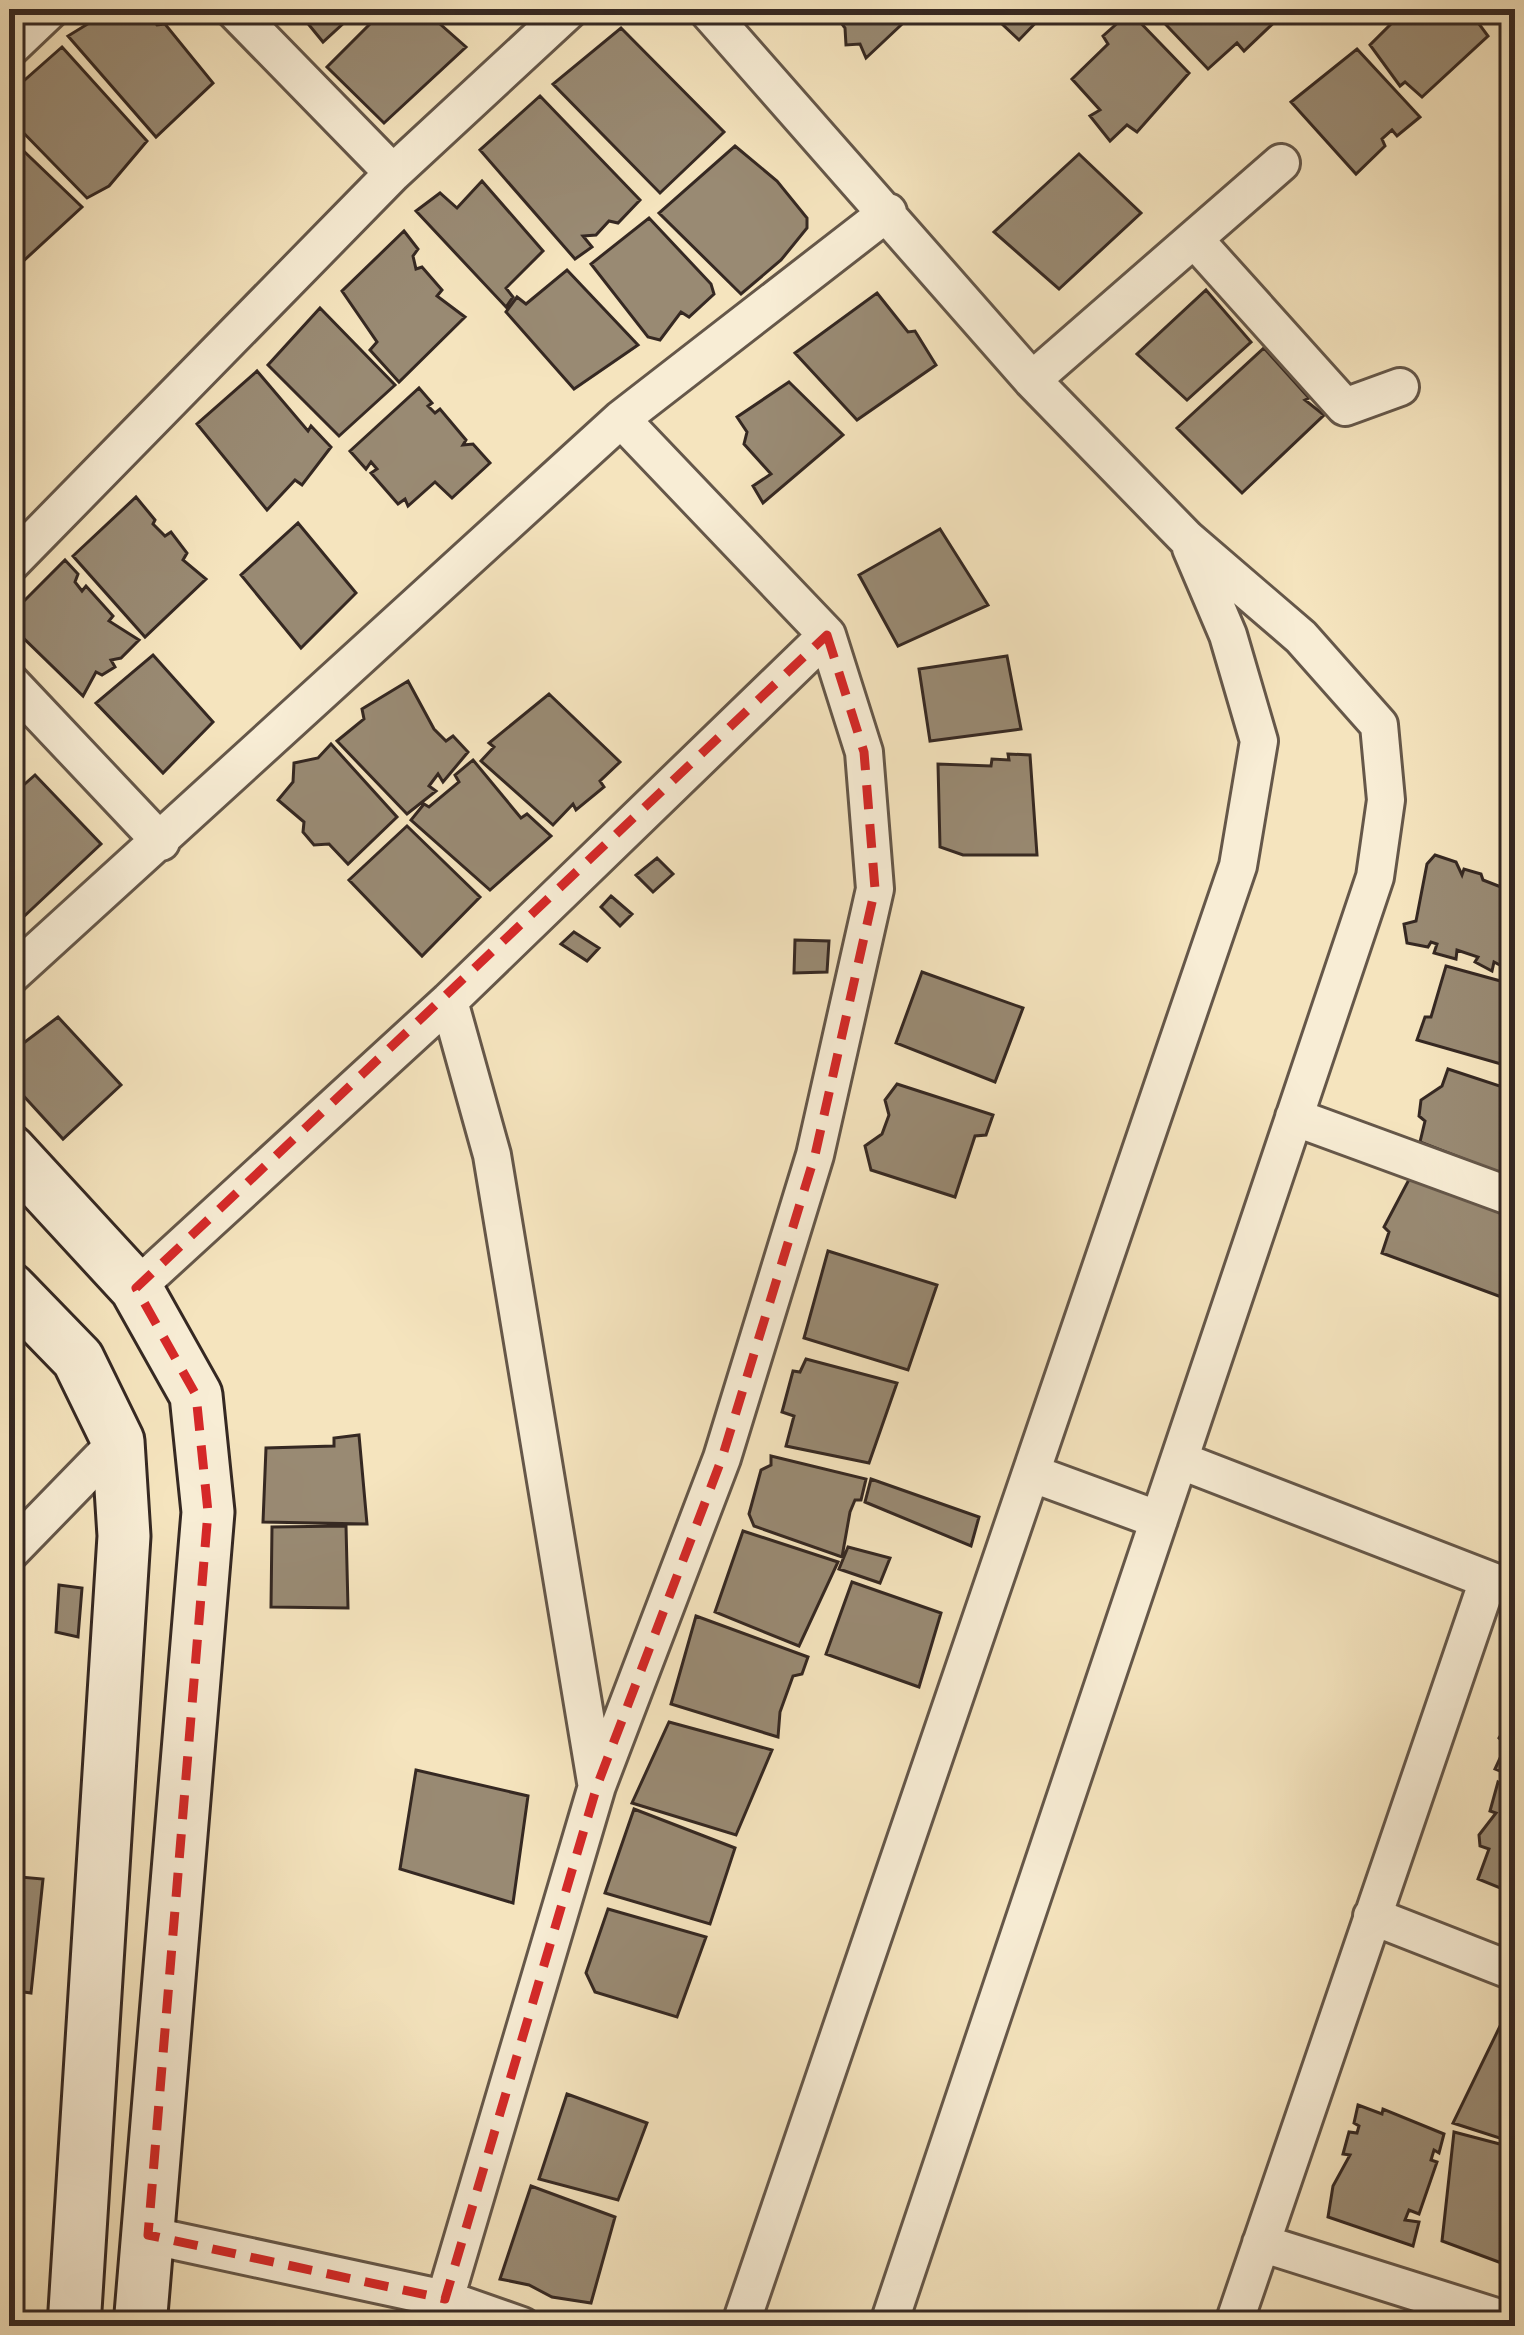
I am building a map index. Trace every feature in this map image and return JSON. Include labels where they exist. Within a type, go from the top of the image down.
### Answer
[{"type":"street","points":[[9,49],[51,9]]},
{"type":"street","points":[[233,9],[393,173]]},
{"type":"street","points":[[9,565],[393,173],[569,9]]},
{"type":"street","points":[[706,9],[1032,380],[1187,539],[1301,637],[1379,724],[1386,800],[1375,877],[888,2326]]},
{"type":"street","points":[[1032,380],[1282,163]]},
{"type":"street","points":[[9,977],[621,419],[889,212]]},
{"type":"street","points":[[1194,239],[1345,406],[1400,387]]},
{"type":"street","points":[[445,2300],[597,1786],[722,1458],[815,1155],[874,889],[864,752],[827,634],[621,419]]},
{"type":"street","points":[[740,2326],[1238,866],[1258,741],[1228,635],[1187,539]]},
{"type":"street","points":[[136,1288],[449,1000],[827,634]]},
{"type":"street","points":[[9,681],[161,842]]},
{"type":"street","points":[[449,1000],[492,1155],[597,1786]]},
{"type":"street","points":[[1294,1118],[1515,1198]]},
{"type":"street","points":[[9,1150],[136,1288],[196,1395],[208,1512],[140,2326]]},
{"type":"street","points":[[9,1288],[78,1359],[118,1442],[124,1536],[74,2326]]},
{"type":"street","points":[[9,1553],[118,1442]]},
{"type":"street","points":[[1179,1460],[1502,1585],[1372,1916],[1233,2326]]},
{"type":"street","points":[[1031,1473],[1159,1520]]},
{"type":"street","points":[[1372,1916],[1515,1972]]},
{"type":"street","points":[[148,2235],[445,2300],[522,2326]]},
{"type":"street","points":[[1262,2243],[1515,2324]]},
{"type":"highlighted area","points":[[827,635],[864,752],[875,889],[815,1155],[722,1458],[597,1786],[445,2299],[148,2235],[208,1512],[196,1395],[136,1288]]},
{"type":"building","points":[[112,9],[145,9],[157,25],[165,24],[213,83],[156,137],[68,36]]},
{"type":"building","points":[[296,9],[359,9],[323,42]]},
{"type":"building","points":[[385,9],[423,9],[466,47],[384,123],[327,67]]},
{"type":"building","points":[[831,9],[918,9],[866,58],[860,44],[846,45],[845,28]]},
{"type":"building","points":[[986,9],[1049,9],[1019,40]]},
{"type":"building","points":[[1151,9],[1278,9],[1283,14],[1244,51],[1237,43],[1208,69]]},
{"type":"building","points":[[1406,9],[1468,9],[1488,36],[1422,97],[1405,82],[1400,86],[1370,45]]},
{"type":"building","points":[[1130,12],[1189,73],[1137,132],[1127,125],[1110,141],[1090,116],[1100,110],[1072,79],[1108,44],[1103,36]]},
{"type":"building","points":[[621,28],[724,132],[660,193],[553,84]]},
{"type":"building","points":[[62,47],[147,141],[109,186],[87,198],[9,118],[9,94]]},
{"type":"building","points":[[1357,49],[1420,117],[1397,136],[1392,130],[1382,139],[1385,146],[1356,174],[1291,102]]},
{"type":"building","points":[[540,96],[640,200],[618,223],[609,221],[596,235],[583,236],[592,247],[575,259],[480,150]]},
{"type":"building","points":[[9,137],[82,207],[18,266],[9,257]]},
{"type":"building","points":[[735,146],[777,181],[807,218],[807,228],[781,260],[741,294],[659,213]]},
{"type":"building","points":[[1079,154],[1141,213],[1059,289],[994,232]]},
{"type":"building","points":[[482,181],[543,251],[506,288],[513,297],[506,307],[416,211],[440,193],[457,208]]},
{"type":"building","points":[[649,218],[711,284],[714,294],[689,317],[681,312],[660,340],[648,337],[591,264]]},
{"type":"building","points":[[404,231],[418,249],[413,256],[416,269],[422,267],[442,290],[437,296],[465,317],[399,382],[370,350],[377,342],[342,291]]},
{"type":"building","points":[[567,270],[638,345],[574,389],[506,312],[517,297],[526,304]]},
{"type":"building","points":[[1206,290],[1251,342],[1187,400],[1137,354]]},
{"type":"building","points":[[877,293],[908,332],[915,331],[936,365],[857,420],[795,353]]},
{"type":"building","points":[[320,308],[395,385],[339,436],[268,365]]},
{"type":"building","points":[[1264,348],[1309,398],[1305,400],[1324,415],[1242,493],[1177,428]]},
{"type":"building","points":[[257,371],[308,431],[311,426],[331,447],[302,485],[295,480],[267,510],[197,424]]},
{"type":"building","points":[[789,382],[843,435],[763,503],[753,486],[771,474],[744,444],[747,432],[737,417]]},
{"type":"building","points":[[419,388],[432,403],[428,406],[435,413],[440,409],[466,440],[463,445],[473,444],[490,463],[452,498],[435,482],[408,506],[405,499],[398,504],[371,473],[377,469],[371,462],[366,469],[350,451]]},
{"type":"building","points":[[136,497],[155,520],[153,524],[165,536],[171,532],[187,553],[183,560],[206,579],[145,637],[73,556]]},
{"type":"building","points":[[298,523],[356,593],[301,648],[241,575]]},
{"type":"building","points":[[940,529],[988,605],[898,646],[859,575]]},
{"type":"building","points":[[65,560],[78,574],[75,582],[82,591],[86,586],[113,616],[109,621],[139,640],[121,658],[111,660],[115,667],[102,675],[96,672],[83,696],[9,624],[9,616]]},
{"type":"building","points":[[153,655],[213,722],[163,773],[96,703]]},
{"type":"building","points":[[1007,656],[1021,729],[930,741],[919,669]]},
{"type":"building","points":[[408,681],[434,729],[446,741],[453,736],[468,752],[443,782],[438,774],[429,786],[436,791],[407,814],[337,741],[364,719],[362,709]]},
{"type":"building","points":[[549,694],[620,762],[600,781],[604,787],[576,810],[573,804],[553,825],[481,761],[494,747],[489,743]]},
{"type":"building","points":[[331,744],[397,817],[348,864],[329,844],[314,845],[303,832],[304,822],[278,800],[293,782],[294,763],[318,758]]},
{"type":"building","points":[[1008,754],[1030,755],[1037,855],[963,855],[940,847],[938,764],[991,766],[992,759],[1009,760]]},
{"type":"building","points":[[473,760],[521,818],[527,814],[551,836],[490,890],[411,820],[424,804],[429,807],[459,782],[455,775]]},
{"type":"building","points":[[35,775],[101,844],[17,923],[9,915],[9,798]]},
{"type":"building","points":[[407,826],[480,897],[422,956],[349,880]]},
{"type":"building","points":[[1435,855],[1456,862],[1462,875],[1464,869],[1501,887],[1504,881],[1515,883],[1515,973],[1494,962],[1492,971],[1475,962],[1478,957],[1457,950],[1456,959],[1434,953],[1437,944],[1431,942],[1428,947],[1407,943],[1404,924],[1416,921],[1427,864]]},
{"type":"building","points":[[657,858],[673,874],[653,892],[636,875]]},
{"type":"building","points":[[611,896],[632,914],[620,926],[601,907]]},
{"type":"building","points":[[574,932],[599,948],[587,961],[561,944]]},
{"type":"building","points":[[795,940],[829,941],[827,972],[794,973]]},
{"type":"building","points":[[1446,966],[1515,985],[1515,1068],[1417,1040],[1425,1017],[1431,1017]]},
{"type":"building","points":[[922,972],[1023,1008],[995,1082],[896,1043]]},
{"type":"building","points":[[58,1017],[121,1085],[63,1139],[9,1080],[9,1054]]},
{"type":"building","points":[[1448,1069],[1515,1091],[1515,1179],[1420,1142],[1425,1121],[1419,1116],[1421,1100],[1442,1086]]},
{"type":"building","points":[[897,1084],[993,1115],[986,1135],[975,1136],[955,1197],[871,1170],[865,1146],[882,1134],[889,1115],[885,1100]]},
{"type":"building","points":[[1414,1170],[1515,1208],[1515,1302],[1382,1253],[1389,1232],[1384,1227]]},
{"type":"building","points":[[828,1251],[937,1285],[908,1370],[804,1338]]},
{"type":"building","points":[[806,1359],[897,1383],[869,1463],[786,1446],[794,1416],[782,1412],[793,1371],[800,1372]]},
{"type":"building","points":[[359,1435],[367,1524],[263,1522],[266,1448],[334,1446],[334,1438]]},
{"type":"building","points":[[771,1456],[866,1479],[861,1500],[855,1500],[850,1512],[842,1557],[754,1526],[749,1514],[761,1470],[771,1465]]},
{"type":"building","points":[[871,1479],[979,1517],[971,1546],[865,1502]]},
{"type":"building","points":[[346,1526],[348,1608],[271,1607],[272,1527]]},
{"type":"building","points":[[743,1531],[838,1562],[799,1646],[715,1612]]},
{"type":"building","points":[[848,1547],[890,1558],[880,1583],[839,1569]]},
{"type":"building","points":[[852,1582],[941,1613],[919,1687],[826,1654]]},
{"type":"building","points":[[59,1585],[82,1588],[78,1637],[56,1632]]},
{"type":"building","points":[[696,1616],[808,1657],[802,1674],[793,1676],[780,1712],[778,1737],[671,1704]]},
{"type":"building","points":[[1512,1716],[1515,1777],[1495,1769],[1506,1745],[1499,1738]]},
{"type":"building","points":[[669,1722],[772,1750],[736,1835],[632,1803]]},
{"type":"building","points":[[416,1770],[528,1796],[513,1903],[400,1869]]},
{"type":"building","points":[[1498,1782],[1515,1791],[1515,1894],[1478,1879],[1489,1849],[1480,1846],[1479,1835],[1496,1813],[1490,1811]]},
{"type":"building","points":[[634,1809],[735,1848],[710,1924],[605,1893]]},
{"type":"building","points":[[9,1876],[43,1879],[31,1993],[9,1990]]},
{"type":"building","points":[[608,1909],[706,1937],[677,2017],[595,1992],[586,1973]]},
{"type":"building","points":[[1503,2020],[1515,2025],[1515,2143],[1453,2123]]},
{"type":"building","points":[[567,2094],[647,2123],[618,2200],[539,2179]]},
{"type":"building","points":[[1358,2105],[1382,2114],[1383,2109],[1444,2134],[1439,2153],[1434,2150],[1431,2160],[1437,2162],[1419,2214],[1409,2210],[1405,2220],[1419,2222],[1413,2246],[1328,2217],[1333,2186],[1350,2155],[1343,2154],[1349,2132],[1357,2133],[1359,2126],[1354,2123]]},
{"type":"building","points":[[1454,2132],[1515,2148],[1515,2268],[1442,2241]]},
{"type":"building","points":[[531,2186],[615,2217],[591,2303],[552,2297],[529,2285],[500,2279]]},
{"type":"building","points":[[211,2313],[279,2326],[206,2326]]}]
